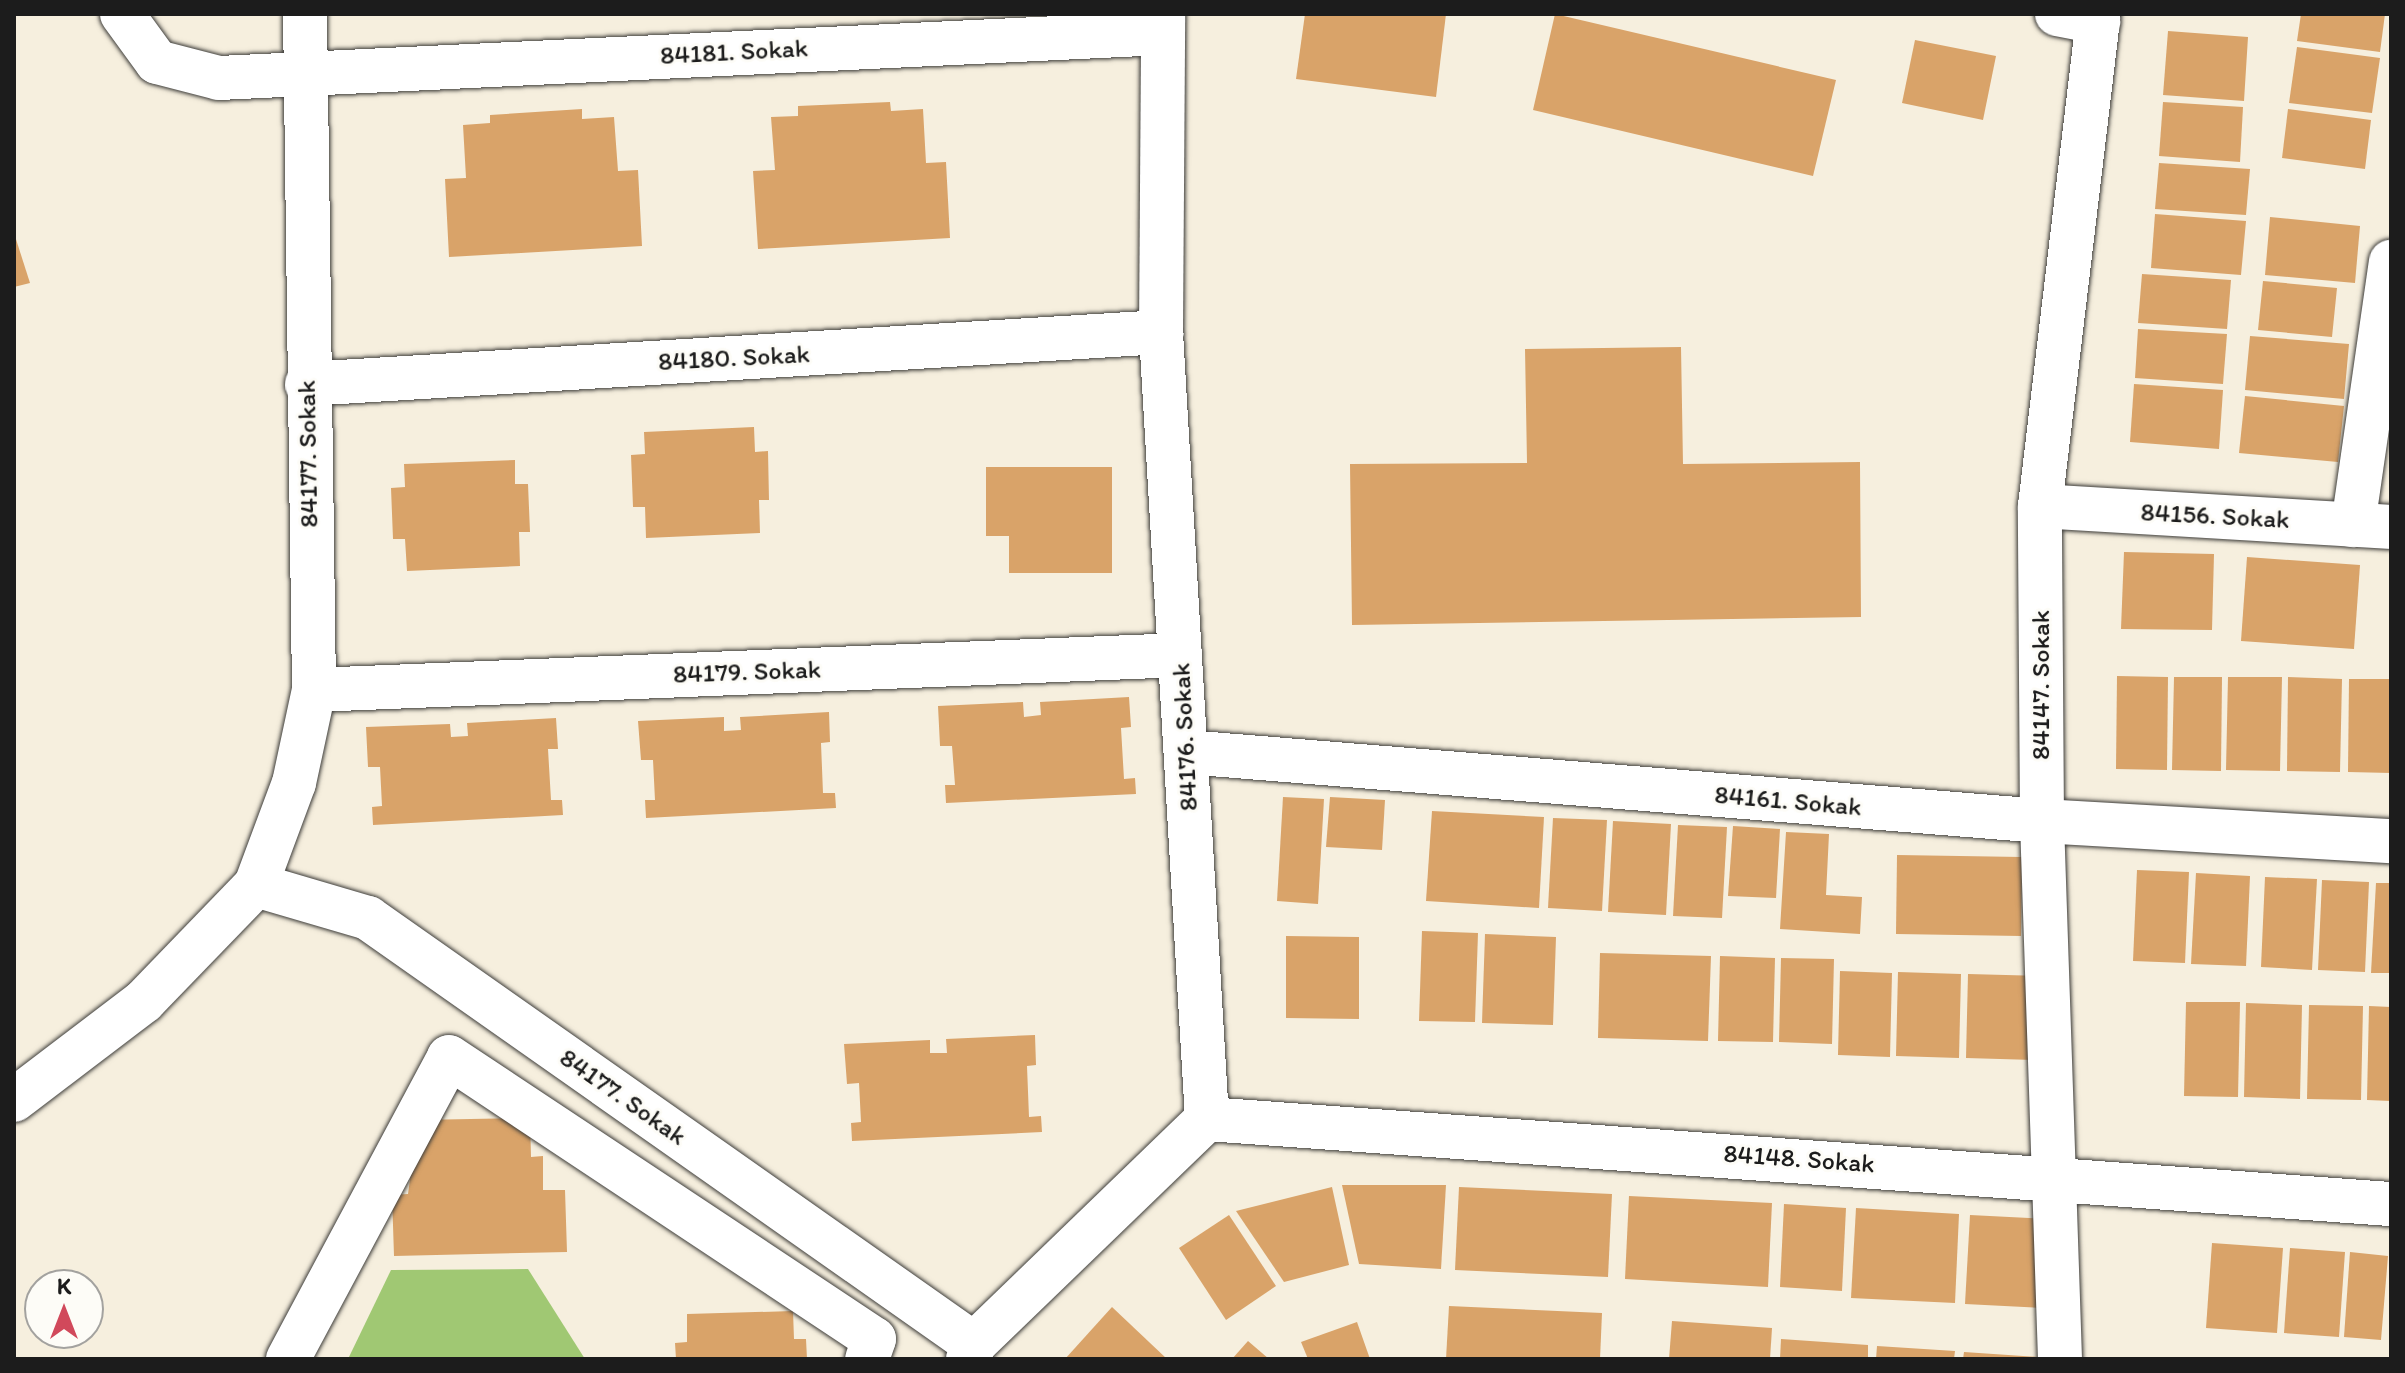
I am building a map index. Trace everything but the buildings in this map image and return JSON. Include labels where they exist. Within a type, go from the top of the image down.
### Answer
[{"type":"street","name":"84181. Sokak","points":[[122,14],[141,48],[175,71],[219,78],[1163,23]]},
{"type":"street","name":"84177. Sokak","points":[[14,1100],[144,1001],[256,885],[294,783],[314,690],[307,384],[305,14]]},
{"type":"street","name":"84147. Sokak","points":[[2060,1359],[2042,821],[2040,506],[2085,17]]},
{"type":"street","name":"84176. Sokak","points":[[1163,23],[1161,332],[1207,1119]]},
{"type":"street","points":[[2372,526],[2391,262]]},
{"type":"street","name":"84180. Sokak","points":[[307,384],[1161,332]]},
{"type":"street","name":"84156. Sokak","points":[[2040,506],[2372,526]]},
{"type":"street","name":"84179. Sokak","points":[[314,690],[1180,655]]},
{"type":"street","name":"84161. Sokak","points":[[1186,752],[2042,821],[2391,841]]},
{"type":"street","name":"84177. Sokak","points":[[256,885],[368,918],[971,1352]]},
{"type":"street","points":[[288,1359],[449,1057],[874,1339],[867,1359]]},
{"type":"street","points":[[971,1352],[1207,1119]]},
{"type":"street","name":"84148. Sokak","points":[[1207,1119],[2054,1176],[2391,1204]]},
{"type":"green space","points":[[528,1269],[585,1359],[348,1359],[391,1270]]}]
